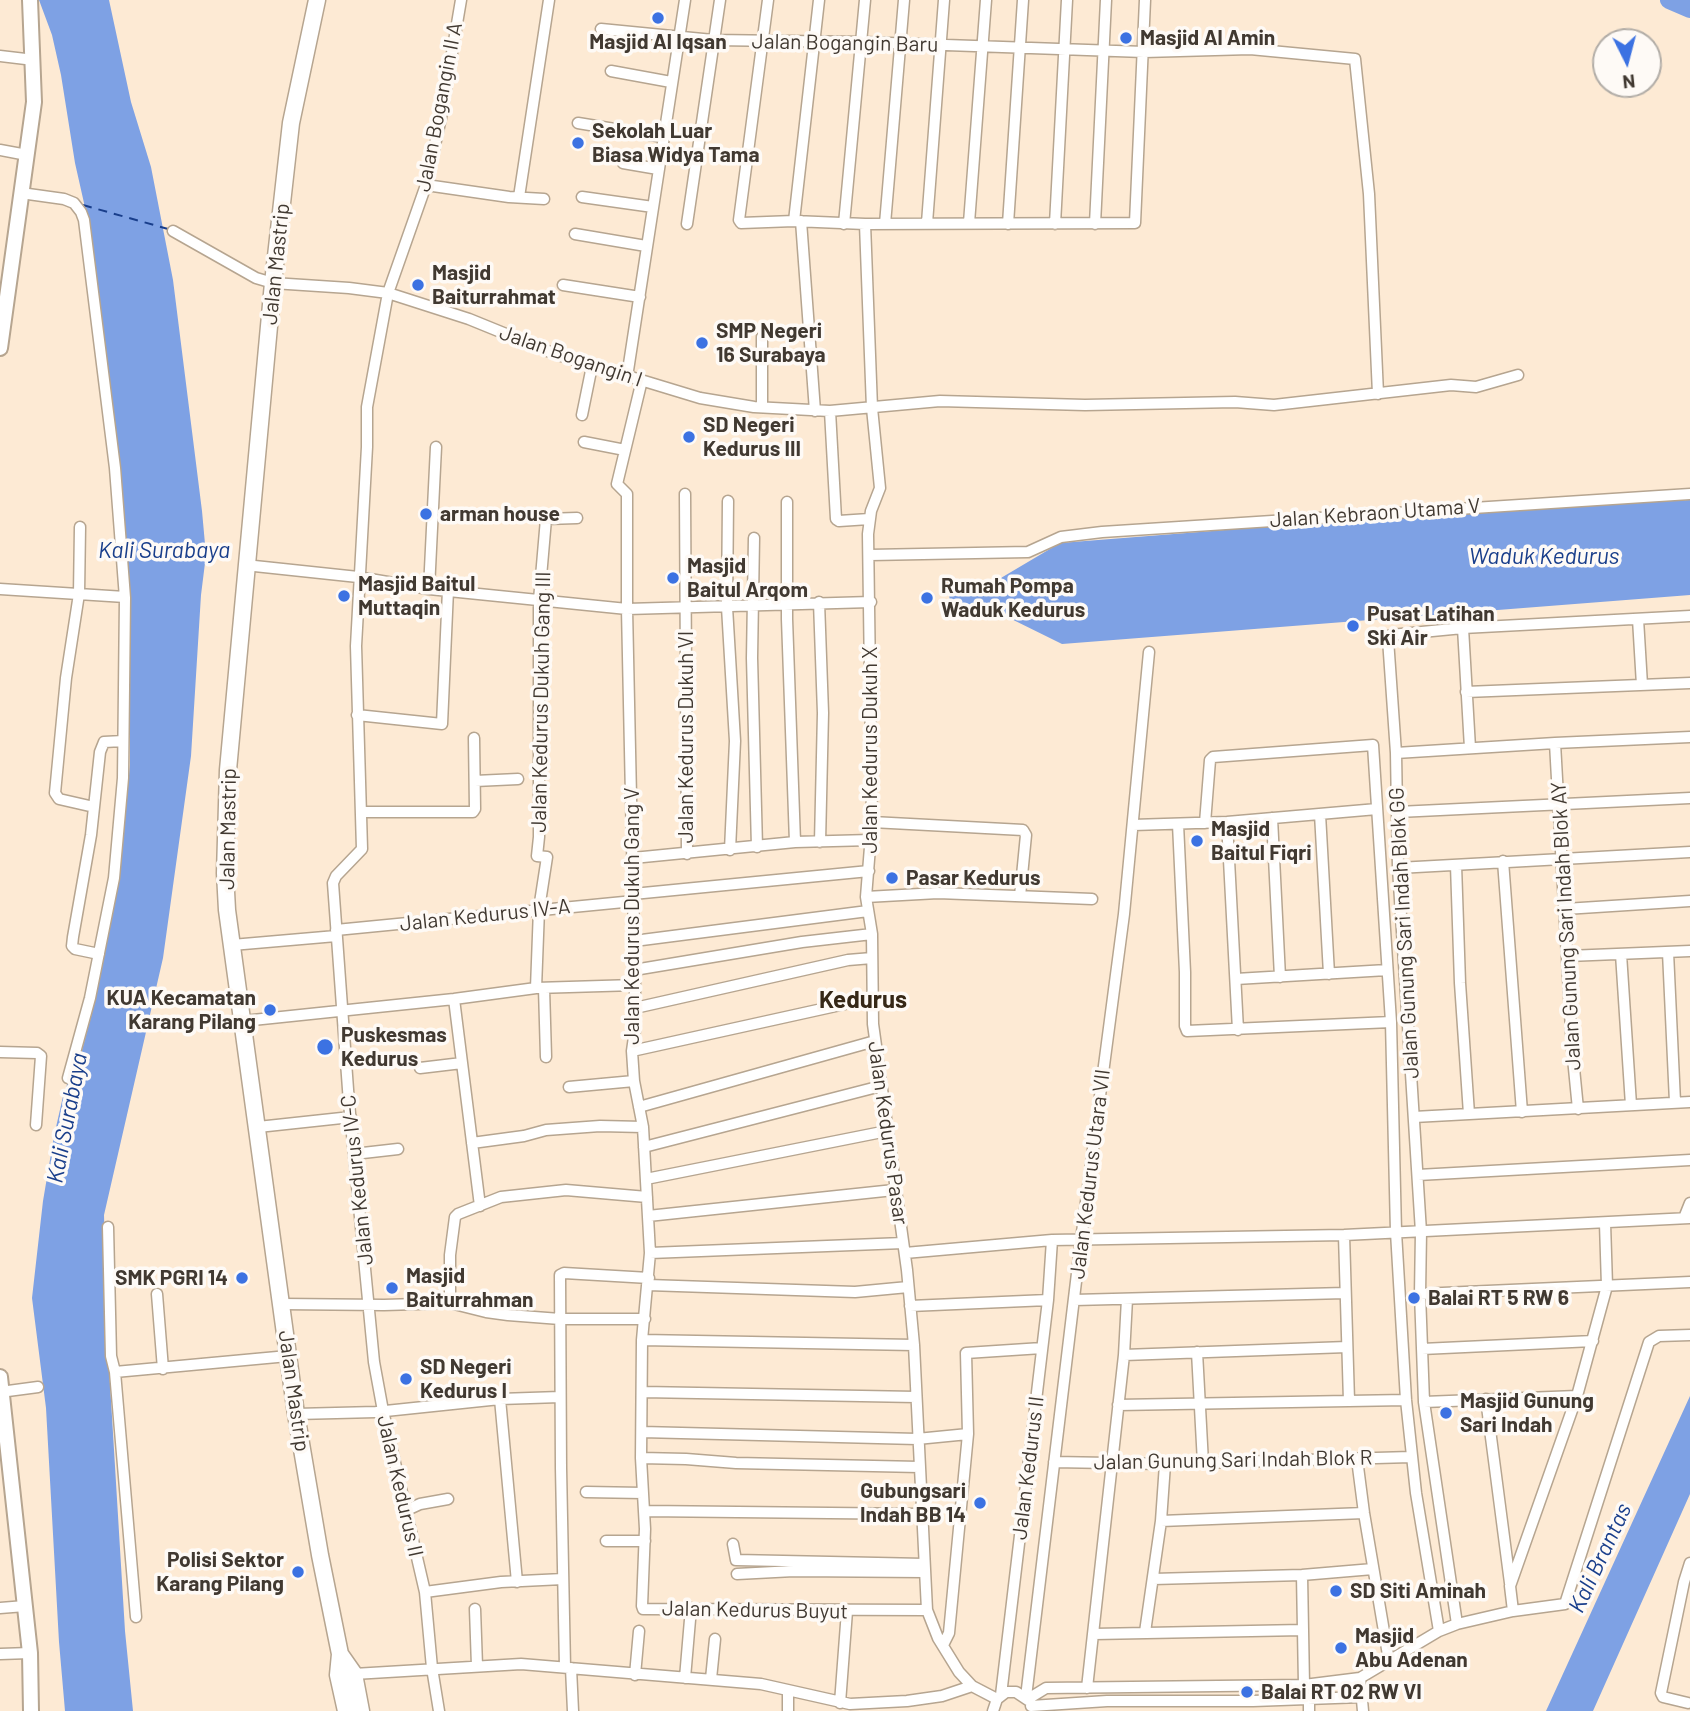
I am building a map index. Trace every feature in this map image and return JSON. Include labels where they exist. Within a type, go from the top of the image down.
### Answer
[{"type":"main road","points":[[0,345],[34,102],[30,0]]},
{"type":"main road","name":"Jalan Mastrip","points":[[317,0],[291,123],[273,283],[226,803],[225,873],[232,945],[296,1414],[340,1654],[338,1675],[346,1711]]},
{"type":"main road","points":[[1,1387],[4,1459],[30,1653],[31,1711]]},
{"type":"main road","name":"Jalan Mastrip","points":[[340,1654],[354,1674],[361,1711]]},
{"type":"street","name":"Jalan Bogangin II A","points":[[358,577],[367,447],[366,407],[388,293],[426,185],[441,118],[461,0]]},
{"type":"street","points":[[519,197],[549,0]]},
{"type":"street","points":[[627,377],[685,0]]},
{"type":"street","points":[[687,224],[720,0]]},
{"type":"street","points":[[768,0],[739,220],[741,223],[798,221],[844,224],[1132,224],[1136,220],[1145,0]]},
{"type":"street","points":[[815,411],[798,221],[819,0]]},
{"type":"street","points":[[844,224],[865,0]]},
{"type":"street","points":[[886,224],[904,0]]},
{"type":"street","points":[[927,223],[944,0]]},
{"type":"street","points":[[969,223],[986,0]]},
{"type":"street","points":[[1008,224],[1023,0]]},
{"type":"street","points":[[1055,224],[1067,0]]},
{"type":"street","points":[[1094,224],[1106,0]]},
{"type":"street","name":"Jalan Bogangin Baru","points":[[601,29],[761,42],[901,43],[1144,52],[1260,49],[1355,59],[1369,194],[1384,393]]},
{"type":"street","points":[[0,56],[34,60]]},
{"type":"street","points":[[611,71],[671,82]]},
{"type":"street","points":[[578,123],[663,137]]},
{"type":"street","points":[[0,150],[27,155]]},
{"type":"street","points":[[623,163],[658,169]]},
{"type":"street","points":[[426,185],[544,199]]},
{"type":"street","points":[[21,193],[74,203],[84,220],[115,468],[125,597],[122,805],[116,866],[99,954],[68,1078]]},
{"type":"street","points":[[582,197],[653,206]]},
{"type":"street","name":"Jalan Kedurus Dukuh X","points":[[864,224],[872,408],[880,488],[869,519],[872,822],[866,897]]},
{"type":"street","name":"Jalan Bogangin I","points":[[173,230],[256,278],[273,283],[388,293],[469,319],[555,354],[627,377],[700,398],[761,407],[830,411],[940,401],[1085,405],[1235,402],[1274,405],[1451,385],[1476,387],[1518,374]]},
{"type":"street","points":[[575,234],[646,246]]},
{"type":"street","points":[[563,285],[640,297]]},
{"type":"street","points":[[761,407],[762,337]]},
{"type":"street","points":[[582,415],[592,366]]},
{"type":"street","points":[[584,442],[625,450],[642,380]]},
{"type":"street","points":[[830,411],[836,519],[869,519]]},
{"type":"street","points":[[429,589],[436,447]]},
{"type":"street","name":"Jalan Kedurus Dukuh Gang V","points":[[625,450],[617,484],[627,494],[635,970],[632,1051],[634,1081],[643,1127],[650,1253],[642,1340]]},
{"type":"street","name":"Jalan Kedurus Dukuh VI","points":[[685,494],[687,854]]},
{"type":"street","name":"Jalan Kebraon Utama V","points":[[870,555],[1028,552],[1060,537],[1230,523],[1690,494]]},
{"type":"street","points":[[728,501],[727,607],[735,741],[730,850]]},
{"type":"street","points":[[787,502],[787,605],[795,842]]},
{"type":"street","name":"Jalan Kedurus Dukuh Gang III","points":[[539,909],[547,857],[537,856],[538,600],[546,519],[577,517]]},
{"type":"street","points":[[80,527],[79,594],[66,678],[55,793],[59,799],[94,807]]},
{"type":"street","points":[[754,538],[752,657],[757,847]]},
{"type":"street","points":[[246,565],[358,577],[429,589],[627,609],[871,602]]},
{"type":"street","name":"Jalan Kedurus IV-C","points":[[358,577],[357,715],[362,849],[336,876],[333,883],[354,1154],[369,1304]]},
{"type":"street","points":[[0,589],[125,597]]},
{"type":"street","points":[[357,715],[442,724],[449,590]]},
{"type":"street","points":[[819,603],[823,713],[820,842]]},
{"type":"street","points":[[1470,748],[1463,628],[1690,616]]},
{"type":"street","points":[[1638,619],[1642,685]]},
{"type":"street","name":"Jalan Gunung Sari Indah Blok GG","points":[[1457,1624],[1424,1402],[1420,1294],[1422,1231],[1398,868],[1396,753],[1388,645],[1391,635],[1463,628]]},
{"type":"street","name":"Jalan Kedurus Utara VII","points":[[1029,1703],[1054,1462],[1124,914],[1149,652]]},
{"type":"street","points":[[1466,692],[1690,683]]},
{"type":"street","points":[[1396,753],[1690,737]]},
{"type":"street","points":[[362,813],[469,814],[475,809],[474,738]]},
{"type":"street","points":[[99,954],[72,946],[103,743],[124,741]]},
{"type":"street","name":"Jalan Gunung Sari Indah Blok AY","points":[[1555,743],[1572,1048],[1578,1109]]},
{"type":"street","points":[[1205,823],[1210,760],[1213,757],[1372,744],[1374,748],[1391,1022],[1396,1232],[1406,1400],[1411,1457],[1439,1631]]},
{"type":"street","points":[[475,782],[518,779]]},
{"type":"street","points":[[1398,813],[1690,798]]},
{"type":"street","points":[[1133,825],[1227,822],[1377,809]]},
{"type":"street","points":[[1320,814],[1329,974]]},
{"type":"street","points":[[1272,818],[1280,977]]},
{"type":"street","points":[[872,822],[1023,830],[1026,835],[1020,896]]},
{"type":"street","points":[[1227,822],[1238,1030]]},
{"type":"street","points":[[1178,824],[1185,1026],[1188,1031],[1391,1022]]},
{"type":"street","points":[[633,858],[795,842],[871,840]]},
{"type":"street","points":[[1398,868],[1690,852]]},
{"type":"street","points":[[1503,861],[1522,1112]]},
{"type":"street","points":[[1456,865],[1460,983],[1469,1114]]},
{"type":"street","name":"Jalan Kedurus IV-A","points":[[232,945],[869,871]]},
{"type":"street","points":[[866,897],[938,893],[1092,899]]},
{"type":"street","name":"Jalan Kedurus Pasar","points":[[866,897],[872,934],[875,1041],[904,1248]]},
{"type":"street","points":[[1565,909],[1690,901]]},
{"type":"street","points":[[539,909],[540,988],[547,1058]]},
{"type":"street","points":[[634,941],[868,912]]},
{"type":"street","points":[[635,970],[813,940],[872,934]]},
{"type":"street","points":[[1568,956],[1690,951]]},
{"type":"street","points":[[1668,952],[1675,1102]]},
{"type":"street","points":[[1621,954],[1631,1105]]},
{"type":"street","points":[[635,1009],[848,960],[872,958]]},
{"type":"street","points":[[1236,979],[1387,970]]},
{"type":"street","points":[[243,1021],[540,988],[635,985]]},
{"type":"street","points":[[632,1051],[872,998]]},
{"type":"street","points":[[454,999],[480,1206]]},
{"type":"street","points":[[639,1107],[875,1041]]},
{"type":"street","points":[[0,1052],[37,1053],[41,1056],[36,1125]]},
{"type":"street","points":[[420,1068],[462,1063]]},
{"type":"street","points":[[569,1087],[634,1081]]},
{"type":"street","points":[[644,1147],[881,1086]]},
{"type":"street","points":[[1414,1117],[1690,1102]]},
{"type":"street","points":[[258,1126],[351,1117]]},
{"type":"street","points":[[472,1143],[547,1130],[600,1126],[643,1127]]},
{"type":"street","points":[[646,1179],[887,1131]]},
{"type":"street","points":[[354,1154],[398,1149]]},
{"type":"street","points":[[1418,1175],[1690,1160]]},
{"type":"street","points":[[450,1303],[450,1255],[455,1217],[502,1197],[566,1190],[647,1197]]},
{"type":"street","points":[[648,1216],[894,1190]]},
{"type":"street","points":[[650,1253],[904,1248],[1052,1240],[1344,1235],[1605,1223],[1687,1218],[1690,1203]]},
{"type":"street","points":[[1510,1586],[1577,1396],[1593,1340],[1607,1286],[1605,1223]]},
{"type":"street","points":[[108,1227],[111,1356],[115,1372],[136,1617]]},
{"type":"street","points":[[1344,1235],[1349,1401]]},
{"type":"street","name":"Jalan Kedurus II","points":[[993,1711],[999,1697],[1048,1300],[1052,1240]]},
{"type":"street","points":[[904,1248],[914,1345],[916,1439],[927,1610],[943,1645],[959,1672],[972,1686],[999,1697],[1016,1692],[1029,1703],[1047,1708],[1253,1706],[1362,1697]]},
{"type":"street","points":[[573,1711],[563,1579],[560,1275],[564,1273],[649,1281],[855,1292],[908,1287]]},
{"type":"street","points":[[1420,1294],[1690,1282]]},
{"type":"street","points":[[1074,1300],[1345,1293]]},
{"type":"street","points":[[157,1294],[163,1369]]},
{"type":"street","points":[[1087,1688],[1128,1299]]},
{"type":"street","points":[[910,1306],[1048,1300]]},
{"type":"street","points":[[282,1304],[450,1303],[486,1312],[560,1319],[645,1319]]},
{"type":"street","name":"Jalan Kedurus II","points":[[369,1304],[374,1362],[383,1411],[425,1592],[439,1711]]},
{"type":"street","points":[[1029,1703],[1046,1688],[1304,1685],[1360,1678],[1439,1631],[1457,1624],[1513,1611],[1563,1605],[1567,1601],[1649,1342],[1659,1336],[1690,1335]]},
{"type":"street","points":[[642,1340],[914,1345]]},
{"type":"street","name":"Jalan Kedurus Buyut","points":[[642,1340],[641,1458],[645,1511],[642,1608],[927,1610]]},
{"type":"street","points":[[1422,1349],[1593,1340]]},
{"type":"street","points":[[1124,1355],[1347,1347]]},
{"type":"street","points":[[943,1645],[949,1633],[968,1434],[966,1353],[1042,1348]]},
{"type":"street","points":[[1197,1352],[1203,1463]]},
{"type":"street","points":[[115,1372],[288,1356]]},
{"type":"street","points":[[1,1387],[38,1387]]},
{"type":"street","points":[[643,1392],[916,1397]]},
{"type":"street","points":[[1424,1402],[1577,1396]]},
{"type":"street","points":[[296,1414],[383,1411],[500,1399],[560,1397]]},
{"type":"street","points":[[500,1399],[517,1582]]},
{"type":"street","points":[[1486,1399],[1513,1611]]},
{"type":"street","points":[[1118,1405],[1406,1400]]},
{"type":"street","points":[[642,1432],[916,1439],[968,1434]]},
{"type":"street","name":"Jalan Gunung Sari Indah Blok R","points":[[1054,1462],[1165,1464],[1411,1457]]},
{"type":"street","points":[[641,1458],[919,1467]]},
{"type":"street","points":[[1357,1459],[1389,1661]]},
{"type":"street","points":[[1145,1632],[1161,1521],[1165,1464]]},
{"type":"street","points":[[586,1492],[643,1493]]},
{"type":"street","points":[[407,1510],[420,1504],[448,1499]]},
{"type":"street","points":[[645,1511],[922,1514]]},
{"type":"street","points":[[1161,1521],[1364,1513]]},
{"type":"street","points":[[606,1541],[645,1541]]},
{"type":"street","points":[[733,1544],[736,1560],[924,1568]]},
{"type":"street","points":[[1688,1703],[1663,1697],[1661,1693],[1690,1563]]},
{"type":"street","points":[[737,1574],[924,1568]]},
{"type":"street","points":[[1153,1579],[1302,1575],[1373,1569]]},
{"type":"street","points":[[1302,1575],[1304,1685]]},
{"type":"street","points":[[425,1592],[563,1579]]},
{"type":"street","points":[[0,1608],[25,1606]]},
{"type":"street","points":[[685,1678],[691,1608]]},
{"type":"street","points":[[475,1609],[477,1666]]},
{"type":"street","points":[[846,1611],[847,1706]]},
{"type":"street","points":[[1094,1634],[1303,1630]]},
{"type":"street","points":[[635,1675],[639,1631]]},
{"type":"street","points":[[711,1679],[715,1639]]},
{"type":"street","points":[[0,1654],[30,1653]]},
{"type":"street","points":[[354,1674],[521,1664],[761,1684],[847,1706],[918,1700],[942,1696],[972,1686]]},
{"type":"street","points":[[1360,1678],[1363,1711]]},
{"type":"street","points":[[788,1691],[788,1711]]},
{"type":"street","points":[[1309,1700],[1310,1711]]},
{"type":"water","name":"Kali Surabaya","points":[[39,0],[109,0],[131,102],[151,167],[173,280],[206,555],[191,756],[163,958],[104,1215],[108,1351],[125,1631],[133,1711],[65,1711],[46,1408],[32,1298],[43,1201],[54,1136],[64,1092],[82,1050],[92,1013],[120,866],[130,765],[130,641],[111,394],[84,203],[61,75],[52,35]]},
{"type":"water","name":"Waduk Kedurus","points":[[1690,500],[1690,595],[1062,644],[985,606],[950,608],[949,589],[984,588],[1060,543],[1541,505]]},
{"type":"water","name":"Kali Brantas","points":[[1690,1396],[1690,1494],[1593,1711],[1546,1711]]},
{"type":"waterway","points":[[1669,0],[1690,9]]},
{"type":"ferry route","points":[[83,205],[168,229]]},
{"type":"place","name":"Masjid Al Iqsan","points":[[658,18]]},
{"type":"place","name":"Masjid Al Amin","points":[[1126,38]]},
{"type":"place","name":"Sekolah Luar Biasa Widya Tama","points":[[578,143]]},
{"type":"place","name":"Masjid Baiturrahmat","points":[[418,285]]},
{"type":"place","name":"SMP Negeri 16 Surabaya","points":[[702,343]]},
{"type":"place","name":"SD Negeri Kedurus III","points":[[689,437]]},
{"type":"place","name":"arman house","points":[[426,514]]},
{"type":"place","name":"Masjid Baitul Arqom","points":[[673,578]]},
{"type":"place","name":"Masjid Baitul Muttaqin","points":[[344,596]]},
{"type":"place","name":"Rumah Pompa Waduk Kedurus","points":[[927,598]]},
{"type":"place","name":"Pusat Latihan Ski Air","points":[[1353,626]]},
{"type":"place","name":"Masjid Baitul Fiqri","points":[[1197,841]]},
{"type":"place","name":"Pasar Kedurus","points":[[892,878]]},
{"type":"place","name":"KUA Kecamatan Karang Pilang","points":[[270,1010]]},
{"type":"place","name":"Puskesmas Kedurus","points":[[325,1047]]},
{"type":"place","name":"SMK PGRI 14","points":[[242,1278]]},
{"type":"place","name":"Masjid Baiturrahman","points":[[392,1288]]},
{"type":"place","name":"Balai RT 5 RW 6","points":[[1414,1298]]},
{"type":"place","name":"SD Negeri Kedurus I","points":[[406,1379]]},
{"type":"place","name":"Masjid Gunung Sari Indah","points":[[1446,1413]]},
{"type":"place","name":"Gubungsari Indah BB 14","points":[[980,1503]]},
{"type":"place","name":"Polisi Sektor Karang Pilang","points":[[298,1572]]},
{"type":"place","name":"SD Siti Aminah","points":[[1336,1591]]},
{"type":"place","name":"Masjid Abu Adenan","points":[[1341,1648]]},
{"type":"place","name":"Balai RT 02 RW VI","points":[[1247,1692]]},
{"type":"district","name":"Kedurus","points":[[863,1000]]}]
